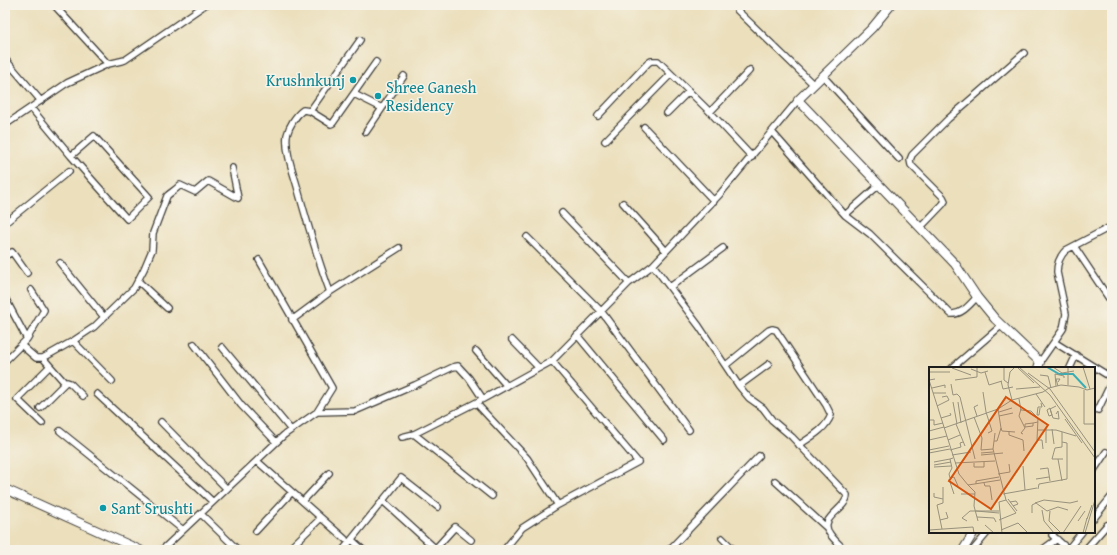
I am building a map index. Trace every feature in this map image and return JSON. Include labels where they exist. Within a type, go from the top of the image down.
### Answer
[{"type":"street","points":[[54,5],[108,64]]},
{"type":"street","points":[[5,125],[67,83],[108,64],[125,60],[205,5]]},
{"type":"street","points":[[402,437],[414,434],[476,403],[552,361],[629,283],[653,265],[714,201],[798,100],[872,28],[891,5]]},
{"type":"street","points":[[737,10],[814,85]]},
{"type":"street","points":[[310,111],[360,40]]},
{"type":"street","points":[[920,228],[945,201],[944,197],[912,165],[910,160],[912,155],[948,119],[1024,52]]},
{"type":"street","points":[[5,59],[41,101]]},
{"type":"street","points":[[598,116],[651,61],[658,61],[710,112],[752,157]]},
{"type":"street","points":[[330,292],[289,158],[287,136],[291,125],[299,112],[303,110],[310,111],[331,124],[333,123],[376,62]]},
{"type":"street","points":[[710,112],[750,70]]},
{"type":"street","points":[[605,141],[671,74]]},
{"type":"street","points":[[366,132],[404,76]]},
{"type":"street","points":[[823,76],[899,159]]},
{"type":"street","points":[[667,113],[689,91]]},
{"type":"street","points":[[354,94],[382,108]]},
{"type":"street","points":[[798,100],[955,264],[977,297],[1039,365],[1063,329],[1066,314],[1057,272],[1057,267],[1063,254],[1074,246],[1112,226]]},
{"type":"street","points":[[31,108],[70,156],[127,219],[149,197],[94,136],[70,156]]},
{"type":"street","points":[[644,127],[714,201]]},
{"type":"street","points":[[772,132],[845,215],[870,234],[951,314],[961,312],[977,297]]},
{"type":"street","points":[[21,345],[36,358],[43,358],[94,327],[134,288],[138,281],[152,250],[153,233],[167,196],[174,192],[180,185],[195,192],[208,181],[238,198],[232,168]]},
{"type":"street","points":[[5,223],[69,171]]},
{"type":"street","points":[[845,215],[879,185]]},
{"type":"street","points":[[623,203],[666,251]]},
{"type":"street","points":[[562,213],[629,283]]},
{"type":"street","points":[[527,237],[601,311],[689,430]]},
{"type":"street","points":[[1074,246],[1112,303]]},
{"type":"street","points":[[292,320],[330,292],[399,248]]},
{"type":"street","points":[[670,287],[723,248]]},
{"type":"street","points":[[5,256],[12,252],[27,273]]},
{"type":"street","points":[[162,550],[276,442],[317,412],[332,388],[259,260]]},
{"type":"street","points":[[60,263],[104,317]]},
{"type":"street","points":[[653,265],[749,398],[762,408],[772,420],[792,437],[847,495],[847,501],[827,521],[827,528]]},
{"type":"street","points":[[138,281],[167,308]]},
{"type":"street","points":[[5,361],[27,339],[44,310],[31,290]]},
{"type":"street","points":[[5,298],[27,339]]},
{"type":"street","points":[[953,367],[1002,325]]},
{"type":"street","points":[[726,365],[770,330],[776,330],[826,405],[831,415],[829,421],[824,426],[799,445]]},
{"type":"street","points":[[577,335],[664,440]]},
{"type":"street","points":[[512,340],[539,368]]},
{"type":"street","points":[[73,341],[112,382]]},
{"type":"street","points":[[1054,342],[1094,367]]},
{"type":"street","points":[[194,344],[241,405],[276,442]]},
{"type":"street","points":[[222,347],[291,430]]},
{"type":"street","points":[[476,351],[507,386]]},
{"type":"street","points":[[1070,367],[1076,356]]},
{"type":"street","points":[[43,358],[65,384]]},
{"type":"street","points":[[504,550],[522,528],[558,505],[638,462],[552,361]]},
{"type":"street","points":[[739,386],[769,364]]},
{"type":"street","points":[[42,423],[17,399],[50,366]]},
{"type":"street","points":[[317,412],[355,411],[415,385],[453,366],[458,366],[469,378],[483,399]]},
{"type":"street","points":[[1095,368],[1112,378]]},
{"type":"street","points":[[1098,410],[1112,381]]},
{"type":"street","points":[[40,408],[67,382],[70,383],[83,396]]},
{"type":"street","points":[[97,394],[213,502]]},
{"type":"street","points":[[476,403],[522,452],[558,505]]},
{"type":"street","points":[[161,422],[227,489]]},
{"type":"street","points":[[60,431],[183,530]]},
{"type":"street","points":[[414,434],[492,496]]},
{"type":"street","points":[[1095,468],[1106,452]]},
{"type":"street","points":[[669,550],[759,456]]},
{"type":"street","points":[[257,460],[345,539]]},
{"type":"street","points":[[302,501],[329,473]]},
{"type":"street","points":[[343,550],[401,478],[438,507]]},
{"type":"street","points":[[776,481],[827,528],[830,534],[845,550]]},
{"type":"street","points":[[5,490],[140,550]]},
{"type":"street","points":[[256,532],[292,492]]},
{"type":"street","points":[[1095,517],[1112,496]]},
{"type":"street","points":[[383,501],[437,549],[456,527],[471,540]]},
{"type":"street","points":[[201,514],[238,550]]},
{"type":"street","points":[[288,550],[321,518]]},
{"type":"street","points":[[1085,550],[1107,525]]},
{"type":"street","points":[[964,550],[973,533]]},
{"type":"street","points":[[973,550],[987,533]]},
{"type":"street","points":[[1042,550],[1053,534],[1069,549],[1081,533]]},
{"type":"street","points":[[722,538],[734,550]]},
{"type":"street","points":[[352,540],[363,550]]},
{"type":"place","name":"Krushnkunj","points":[[353,80]]},
{"type":"place","name":"Shree Ganesh Residency","points":[[378,96]]},
{"type":"place","name":"Sant Srushti","points":[[103,508]]}]
